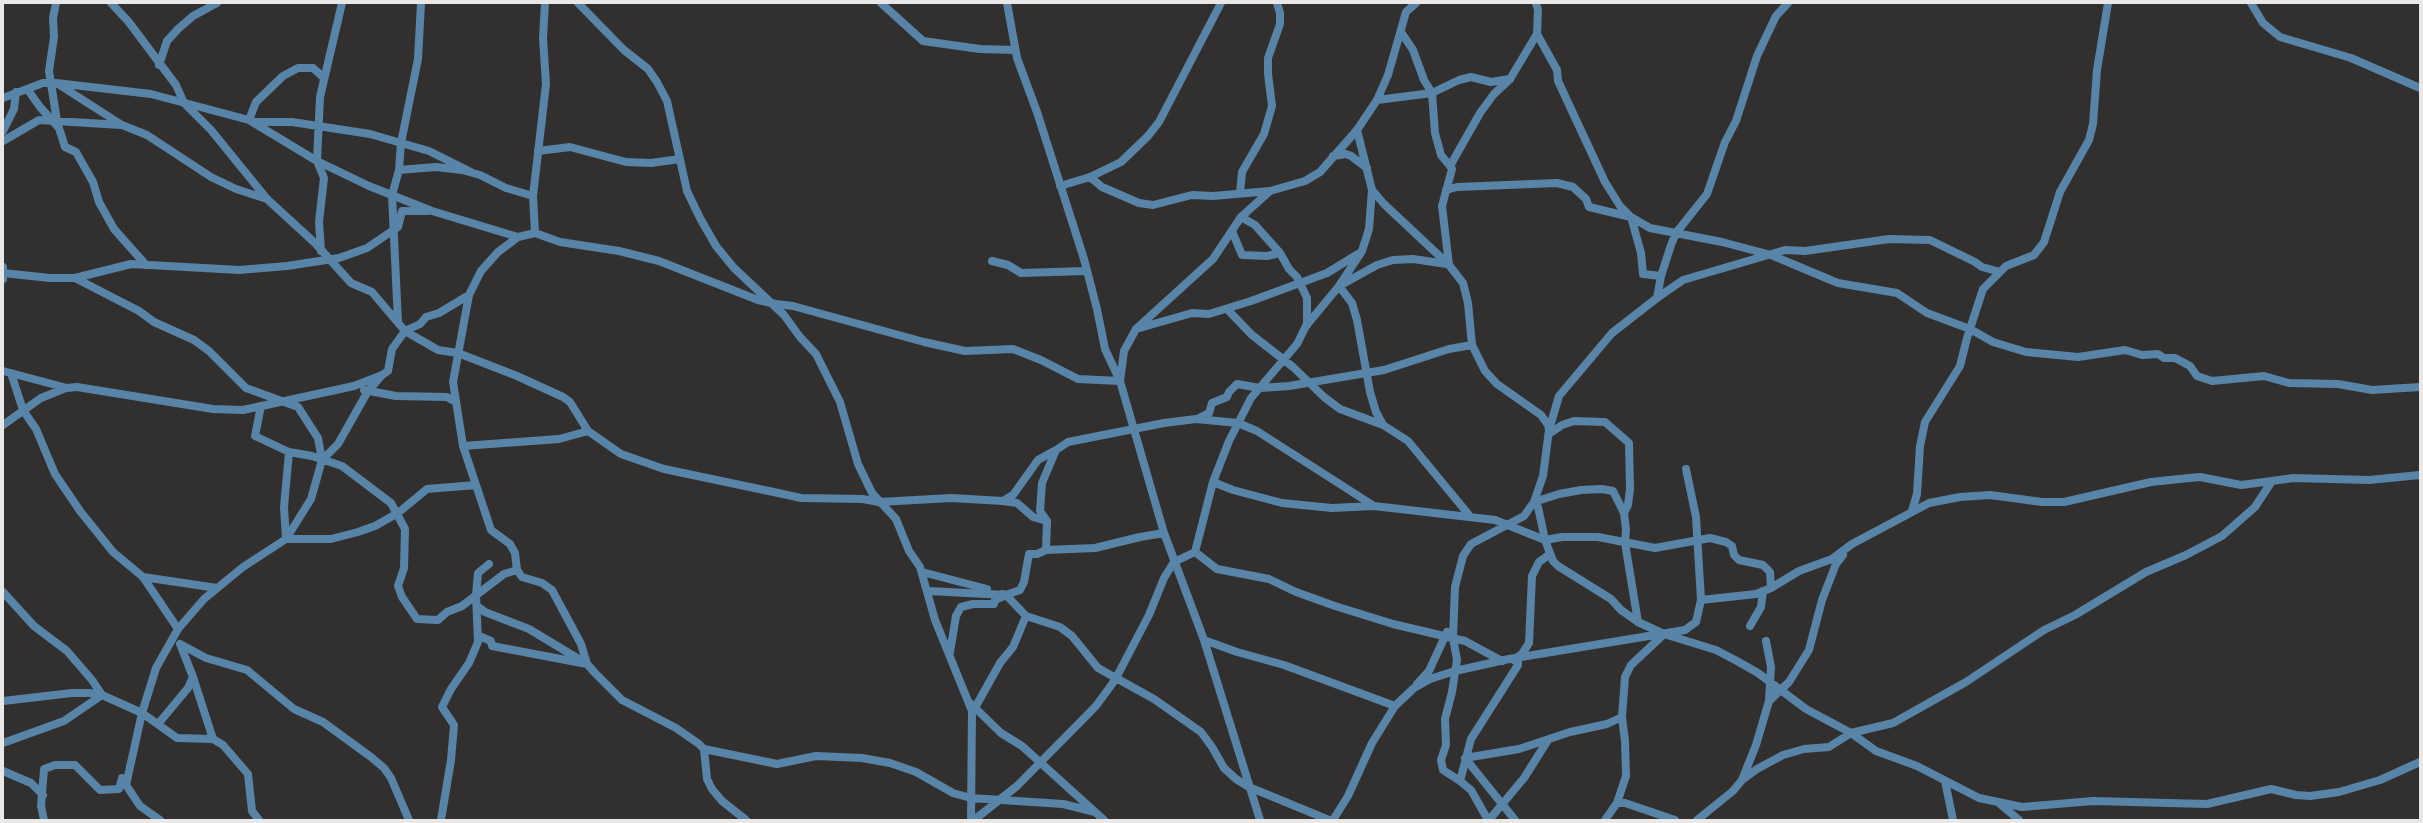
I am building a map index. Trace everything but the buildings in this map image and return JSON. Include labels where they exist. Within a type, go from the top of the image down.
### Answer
[{"type":"street","points":[[55,121],[53,83],[49,59],[54,37],[53,18],[56,3]]},
{"type":"street","points":[[111,3],[128,21],[159,65],[176,85],[184,103],[211,130],[267,199],[352,283],[372,292],[405,331],[438,350],[458,353],[517,376],[563,397],[570,402],[588,430],[621,454],[664,469],[801,498],[863,499],[879,502],[951,498],[1003,501],[1017,503],[1033,517],[1047,521]]},
{"type":"street","points":[[159,65],[167,41],[178,29],[193,16],[218,3]]},
{"type":"street","points":[[321,251],[319,222],[324,178],[316,161],[318,126],[323,77],[342,3]]},
{"type":"street","points":[[398,322],[392,231],[392,195],[399,170],[401,143],[418,59],[422,3]]},
{"type":"street","points":[[535,233],[533,196],[546,84],[543,38],[545,3]]},
{"type":"street","points":[[578,3],[624,50],[648,69],[657,82],[667,101],[687,190],[716,246],[734,268],[769,303],[784,315],[800,337],[816,354],[840,402],[858,464],[879,502],[896,519],[909,552],[922,572],[935,620],[972,711],[972,820]]},
{"type":"street","points":[[882,3],[923,40],[980,49],[1015,50]]},
{"type":"street","points":[[1007,3],[1015,50],[1087,271],[1105,349],[1120,381],[1132,430],[1164,534],[1204,640],[1260,820]]},
{"type":"street","points":[[1060,186],[1090,177],[1121,162],[1148,136],[1158,122],[1221,3]]},
{"type":"street","points":[[1240,193],[1242,172],[1264,134],[1272,106],[1268,74],[1268,58],[1280,24],[1280,13],[1277,3]]},
{"type":"street","points":[[1090,177],[1102,187],[1139,203],[1153,205],[1192,195],[1213,196],[1270,191],[1310,178],[1320,172],[1356,130],[1378,100],[1401,32],[1406,12],[1416,3]]},
{"type":"street","points":[[1450,166],[1475,125],[1480,113],[1494,94],[1510,79],[1537,34],[1538,10],[1536,3]]},
{"type":"street","points":[[1657,298],[1660,276],[1676,233],[1707,194],[1725,142],[1736,121],[1757,56],[1776,16],[1788,3]]},
{"type":"street","points":[[1912,511],[1917,494],[1919,454],[1925,422],[1960,366],[1983,289],[2006,266],[2034,255],[2044,242],[2060,192],[2089,140],[2093,124],[2097,70],[2108,3]]},
{"type":"street","points":[[2251,3],[2263,23],[2280,37],[2350,58],[2420,88]]},
{"type":"street","points":[[1401,32],[1413,50],[1424,80],[1432,93],[1435,133],[1441,155],[1452,170],[1446,190],[1443,212],[1449,265]]},
{"type":"street","points":[[1537,34],[1557,70],[1558,81],[1605,182],[1620,206],[1631,217],[1650,228],[1722,242],[1771,255],[1838,283],[1896,293],[1927,313],[1970,329],[1993,342],[2026,352],[2078,357],[2125,350],[2142,355],[2158,354],[2164,358],[2175,358],[2190,366],[2197,376],[2212,381],[2264,376],[2289,384],[2338,384],[2372,390],[2420,387]]},
{"type":"street","points":[[252,121],[256,102],[283,76],[298,68],[313,68],[323,77]]},
{"type":"street","points":[[1378,100],[1432,93],[1459,80],[1471,77],[1491,82],[1510,79]]},
{"type":"street","points":[[3,98],[16,92],[28,90],[43,83],[53,83],[151,94],[252,121],[272,121],[318,126],[370,134],[429,151],[506,188],[533,196]]},
{"type":"street","points":[[53,83],[122,125],[146,136],[211,177],[236,189],[267,199]]},
{"type":"street","points":[[28,90],[55,121],[62,133],[65,147],[76,152],[93,182],[99,202],[114,229],[146,265]]},
{"type":"street","points":[[3,137],[14,109],[16,92]]},
{"type":"street","points":[[3,141],[39,120],[122,125]]},
{"type":"street","points":[[252,121],[316,161],[369,186],[432,211],[518,237]]},
{"type":"street","points":[[3,131],[9,123]]},
{"type":"street","points":[[1195,552],[1212,482],[1238,423],[1260,388],[1297,344],[1306,326],[1339,286],[1362,251],[1368,229],[1372,190],[1356,130]]},
{"type":"street","points":[[538,151],[570,147],[626,162],[651,163],[680,160]]},
{"type":"street","points":[[1333,156],[1346,154],[1367,168]]},
{"type":"street","points":[[399,170],[436,167],[473,173]]},
{"type":"street","points":[[1446,190],[1457,187],[1557,183],[1573,186],[1586,199],[1589,207],[1631,217]]},
{"type":"street","points":[[1372,190],[1384,204],[1449,265],[1463,283],[1466,293],[1472,345],[1489,377],[1541,415],[1548,425],[1549,432]]},
{"type":"street","points":[[1120,381],[1124,350],[1136,329],[1213,259],[1241,217],[1270,191]]},
{"type":"street","points":[[3,273],[75,278],[131,264],[239,270],[329,260],[367,248],[398,227],[402,211],[432,211]]},
{"type":"street","points":[[1241,217],[1255,225],[1280,253],[1289,269],[1300,282],[1307,298],[1306,326]]},
{"type":"street","points":[[1631,217],[1641,253],[1643,274],[1660,276]]},
{"type":"street","points":[[1232,231],[1242,255],[1268,256],[1280,253]]},
{"type":"street","points":[[587,664],[581,644],[552,590],[542,583],[522,577],[517,570],[515,553],[510,544],[491,530],[463,446],[453,382],[469,295],[481,271],[498,252],[518,237],[535,233],[560,242],[620,251],[659,261],[769,303],[793,306],[924,342],[965,351],[1013,349],[1041,360],[1078,379],[1120,381]]},
{"type":"street","points":[[1334,820],[1348,796],[1372,743],[1395,706],[1429,671],[1449,637],[1454,619],[1455,587],[1466,549],[1505,525],[1515,522],[1524,516],[1534,502],[1543,476],[1549,432],[1560,396],[1612,333],[1683,280],[1785,250],[1804,251],[1889,239],[1930,240],[1975,262],[1982,267],[2000,272]]},
{"type":"street","points":[[1136,329],[1192,313],[1209,314],[1226,309],[1327,273],[1362,251]]},
{"type":"street","points":[[1339,286],[1377,265],[1393,260],[1413,259],[1449,265]]},
{"type":"street","points":[[992,261],[1008,265],[1021,273],[1087,271]]},
{"type":"street","points":[[75,278],[139,311],[154,322],[194,340],[209,351],[246,388],[264,393],[282,402],[298,407],[318,438],[322,460],[310,499],[286,539],[249,563],[204,599],[177,631],[156,668],[142,713],[126,781],[127,788],[140,806],[160,820]]},
{"type":"street","points":[[1339,286],[1352,303],[1359,332],[1365,371],[1376,412],[1384,424]]},
{"type":"street","points":[[3,425],[41,398],[67,388],[77,387],[213,409],[243,410],[354,386],[382,375],[388,371],[392,349],[405,331],[420,324],[426,317],[439,313],[469,295]]},
{"type":"street","points":[[1226,309],[1252,335],[1284,360],[1310,382],[1324,397],[1340,409],[1384,424],[1408,442],[1470,515]]},
{"type":"street","points":[[1003,501],[1013,495],[1038,460],[1068,442],[1196,419],[1209,413],[1212,402],[1227,397],[1229,392],[1237,384],[1260,388],[1310,382],[1365,371],[1384,370],[1449,349],[1472,345]]},
{"type":"street","points":[[7,372],[67,388]]},
{"type":"street","points":[[7,372],[23,410],[36,429],[55,474],[80,511],[113,552],[143,577],[177,631],[180,644],[193,677],[213,739]]},
{"type":"street","points":[[322,460],[338,444],[368,391],[382,375]]},
{"type":"street","points":[[354,386],[368,391],[396,396],[447,397],[456,402]]},
{"type":"street","points":[[261,406],[255,436],[289,452],[342,466],[370,488],[379,492],[392,502],[405,529],[406,551],[404,568],[398,586],[402,597],[416,619],[438,620],[447,612],[462,606],[504,574],[517,570]]},
{"type":"street","points":[[1196,419],[1238,423],[1257,431],[1374,506]]},
{"type":"street","points":[[1549,432],[1562,424],[1574,421],[1605,422],[1630,443],[1631,466],[1628,505],[1624,513]]},
{"type":"street","points":[[463,446],[559,439],[588,430]]},
{"type":"street","points":[[1046,550],[1047,521],[1040,511],[1042,484],[1056,450]]},
{"type":"street","points":[[286,539],[284,507],[289,452]]},
{"type":"street","points":[[1414,688],[1430,679],[1455,671],[1502,661],[1685,630],[1696,622],[1701,600],[1696,540],[1696,517],[1686,469]]},
{"type":"street","points":[[1701,600],[1756,594],[1771,588],[1799,571],[1832,559],[1852,544],[1929,503],[1990,495],[2042,502],[2064,502],[2151,482],[2200,477],[2241,485],[2293,478],[2369,480],[2420,475]]},
{"type":"street","points":[[1697,820],[1733,791],[1742,780],[1757,769],[1783,754],[1804,749],[1829,747],[1851,733],[1893,723],[1966,682],[2044,630],[2075,615],[2146,572],[2186,555],[2222,536],[2254,507],[2272,481]]},
{"type":"street","points":[[1212,482],[1233,490],[1282,502],[1332,508],[1374,506],[1470,515],[1495,520],[1545,540],[1562,537],[1612,538],[1625,543],[1655,548],[1710,538],[1726,542],[1732,546],[1734,555],[1739,560],[1763,564],[1770,572],[1771,588]]},
{"type":"street","points":[[286,539],[331,539],[351,534],[375,526],[398,513],[427,489],[476,484]]},
{"type":"street","points":[[1534,502],[1559,494],[1602,489],[1613,491],[1624,513],[1626,530],[1625,543],[1638,622]]},
{"type":"street","points":[[1534,502],[1538,507],[1545,540],[1550,554],[1558,566],[1611,599],[1621,610],[1638,622],[1664,634],[1716,650],[1758,673],[1806,709],[1851,733],[1876,751],[1917,766],[1979,798],[2022,807],[2093,802],[2207,804],[2271,789],[2296,795],[2310,796],[2339,792],[2380,780],[2420,762]]},
{"type":"street","points":[[950,655],[956,616],[961,607],[973,604],[994,604],[996,600],[1020,590],[1024,582],[1029,554],[1036,554],[1046,550],[1095,548],[1140,537],[1164,534]]},
{"type":"street","points":[[1769,702],[1789,682],[1809,650],[1822,600],[1836,564],[1852,544]]},
{"type":"street","points":[[972,820],[1017,786],[1040,761],[1096,706],[1115,680],[1149,615],[1164,578],[1174,562],[1195,552]]},
{"type":"street","points":[[1195,552],[1217,569],[1269,579],[1296,592],[1335,606],[1394,624],[1465,641],[1502,661]]},
{"type":"street","points":[[1514,660],[1522,654],[1529,643],[1532,576],[1539,562],[1550,554]]},
{"type":"street","points":[[441,820],[451,760],[454,725],[442,707],[451,689],[469,663],[479,636],[476,595],[478,573],[489,564]]},
{"type":"street","points":[[922,572],[1006,595],[1026,616],[1060,626],[1072,636],[1098,668],[1115,680],[1154,699],[1201,732],[1224,768],[1236,780],[1249,787],[1329,820]]},
{"type":"street","points":[[143,577],[217,588]]},
{"type":"street","points":[[928,591],[1006,595]]},
{"type":"street","points":[[1750,626],[1761,607],[1763,591]]},
{"type":"street","points":[[3,592],[34,626],[68,651],[92,680],[102,695]]},
{"type":"street","points":[[477,606],[485,612],[529,629],[587,664],[622,700],[690,736],[704,749],[777,764],[816,756],[862,758],[890,762],[916,772],[953,793],[971,798],[1063,804],[1095,812]]},
{"type":"street","points":[[976,706],[1000,663],[1013,647],[1026,616]]},
{"type":"street","points":[[1605,820],[1618,802],[1626,776],[1626,741],[1622,717],[1625,677],[1630,665],[1664,634]]},
{"type":"street","points":[[479,636],[491,641],[492,646],[587,664]]},
{"type":"street","points":[[1449,637],[1457,660],[1445,719],[1446,745],[1441,760],[1443,770],[1471,790],[1488,820],[1524,778],[1548,740]]},
{"type":"street","points":[[1204,640],[1237,652],[1284,665],[1395,706]]},
{"type":"street","points":[[1742,780],[1756,745],[1769,702],[1771,667],[1766,641]]},
{"type":"street","points":[[180,644],[206,658],[247,670],[294,709],[323,722],[371,757],[384,768],[391,778],[409,820]]},
{"type":"street","points":[[1460,781],[1471,739],[1518,665],[1518,662],[1514,660]]},
{"type":"street","points":[[158,724],[184,693],[193,677]]},
{"type":"street","points":[[3,701],[72,693],[102,695],[142,713],[177,738],[213,739],[223,745],[248,774],[252,811],[259,820]]},
{"type":"street","points":[[3,743],[64,721],[102,695]]},
{"type":"street","points":[[967,700],[976,706],[1001,733],[1022,746],[1040,761],[1104,820]]},
{"type":"street","points":[[1465,758],[1519,749],[1570,732],[1607,724],[1622,717]]},
{"type":"street","points":[[704,749],[708,779],[712,789],[722,801],[746,820]]},
{"type":"street","points":[[1465,758],[1515,820]]},
{"type":"street","points":[[44,820],[41,806],[44,769],[55,765],[75,765],[84,772],[95,787],[100,790],[115,790],[119,789],[122,778],[129,767]]},
{"type":"street","points":[[3,771],[31,783],[43,795]]},
{"type":"street","points":[[1945,781],[1952,820]]},
{"type":"street","points":[[1618,802],[1625,802],[1675,820]]},
{"type":"street","points":[[2000,803],[2019,820]]}]
